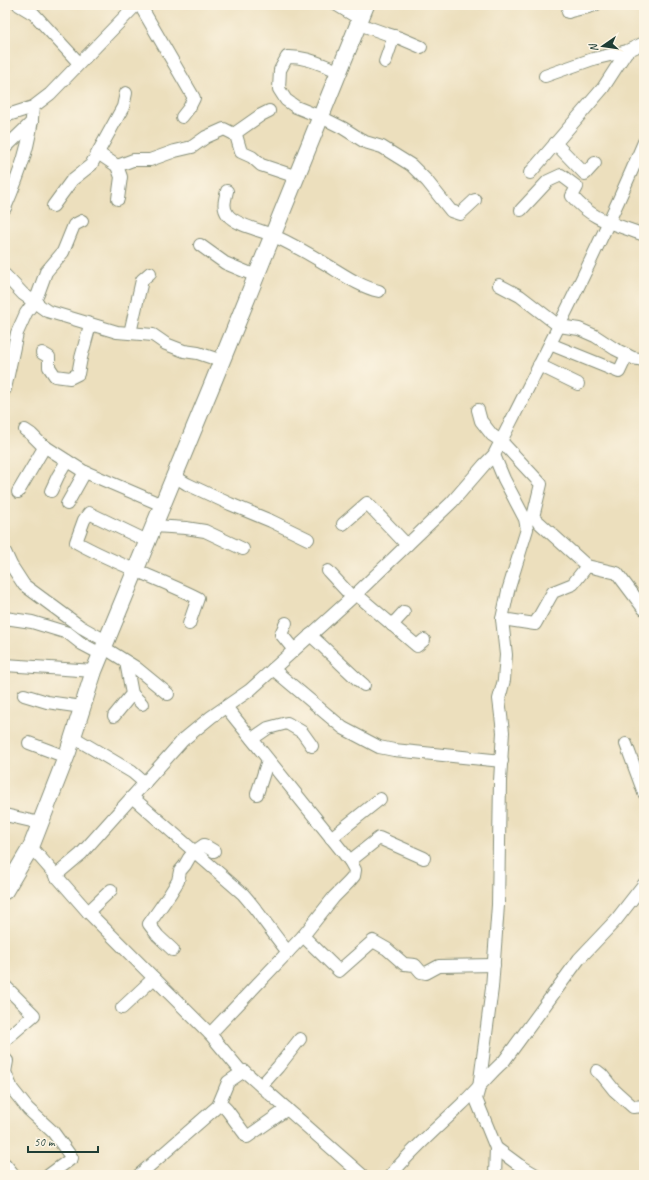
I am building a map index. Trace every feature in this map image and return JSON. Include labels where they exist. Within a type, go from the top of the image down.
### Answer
[{"type":"main road","points":[[5,891],[31,847],[73,738],[82,706],[103,647],[222,361],[362,16]]},
{"type":"street","points":[[19,5],[34,14],[80,63]]},
{"type":"street","points":[[5,116],[33,107],[50,94],[136,5]]},
{"type":"street","points":[[140,5],[194,98],[182,117]]},
{"type":"street","points":[[337,5],[362,16],[394,36],[421,47]]},
{"type":"street","points":[[568,12],[595,5]]},
{"type":"street","points":[[385,62],[394,36]]},
{"type":"street","points":[[545,76],[593,59],[627,52],[644,42]]},
{"type":"street","points":[[530,173],[603,88],[627,52]]},
{"type":"street","points":[[339,71],[296,57],[287,57],[280,70],[279,89],[286,100],[296,107],[343,128],[365,142],[382,147],[411,165],[427,181],[451,210],[460,214],[475,200]]},
{"type":"street","points":[[53,206],[72,180],[91,165],[124,108],[126,93]]},
{"type":"street","points":[[5,208],[19,177],[26,152],[32,122],[33,107]]},
{"type":"street","points":[[234,134],[269,111]]},
{"type":"street","points":[[5,148],[32,122]]},
{"type":"street","points":[[117,166],[133,160],[150,160],[175,151],[192,147],[206,137],[224,129],[236,135],[241,152],[252,157],[261,165],[297,177]]},
{"type":"street","points":[[55,876],[80,854],[184,740],[211,717],[250,690],[354,596],[452,502],[494,455],[559,326],[608,223],[640,164],[644,142]]},
{"type":"street","points":[[555,143],[585,174],[595,163]]},
{"type":"street","points":[[98,154],[117,166],[121,177],[118,199]]},
{"type":"street","points":[[521,210],[548,181],[561,175],[577,187],[572,196],[579,205],[593,216],[608,223],[644,235]]},
{"type":"street","points":[[226,191],[224,208],[227,214],[234,221],[273,236],[372,290],[379,291]]},
{"type":"street","points":[[5,390],[17,333],[26,314],[34,302],[46,272],[63,252],[74,225],[82,221]]},
{"type":"street","points":[[200,245],[224,263],[256,276]]},
{"type":"street","points":[[130,334],[142,280],[150,273]]},
{"type":"street","points":[[5,275],[23,294],[47,311],[130,334],[153,335],[166,344],[184,351],[222,361]]},
{"type":"street","points":[[499,285],[520,296],[559,326],[579,329],[595,336],[633,358],[644,360]]},
{"type":"street","points":[[42,353],[49,357],[49,367],[55,376],[70,378],[78,374],[90,324]]},
{"type":"street","points":[[550,344],[619,372],[627,355]]},
{"type":"street","points":[[539,365],[578,384]]},
{"type":"street","points":[[478,410],[485,427],[492,435],[501,441],[541,484],[533,517],[587,566],[617,573],[644,609]]},
{"type":"street","points":[[24,430],[45,446],[85,472],[162,505]]},
{"type":"street","points":[[18,492],[45,446]]},
{"type":"street","points":[[494,455],[504,479],[525,519],[527,529],[508,591],[502,620],[506,655],[504,680],[499,699],[504,732],[500,781],[498,905],[492,988],[479,1088],[476,1099],[496,1148],[495,1175]]},
{"type":"street","points":[[52,491],[58,476],[67,461]]},
{"type":"street","points":[[67,504],[85,472]]},
{"type":"street","points":[[174,476],[187,484],[288,528],[308,539]]},
{"type":"street","points":[[343,524],[367,503],[407,545]]},
{"type":"street","points":[[147,542],[89,513],[84,520],[76,542],[198,598],[189,624]]},
{"type":"street","points":[[154,526],[205,531],[243,549]]},
{"type":"street","points":[[5,552],[11,565],[24,585],[81,627],[103,647],[135,667],[168,694]]},
{"type":"street","points":[[502,620],[536,624],[552,592],[573,584],[587,566]]},
{"type":"street","points":[[328,572],[354,596],[417,646],[424,640]]},
{"type":"street","points":[[392,625],[404,612]]},
{"type":"street","points":[[5,618],[32,622],[68,633],[82,644],[103,647]]},
{"type":"street","points":[[286,623],[280,634],[294,650]]},
{"type":"street","points":[[310,635],[364,685]]},
{"type":"street","points":[[126,662],[132,694],[142,704]]},
{"type":"street","points":[[5,665],[94,671]]},
{"type":"street","points":[[273,669],[343,728],[380,747],[394,750],[502,761]]},
{"type":"street","points":[[114,716],[132,694]]},
{"type":"street","points":[[24,695],[47,702],[82,706]]},
{"type":"street","points":[[210,1034],[303,936],[334,897],[354,876],[355,870],[350,861],[226,707]]},
{"type":"street","points":[[252,740],[268,728],[287,723],[302,732],[312,746]]},
{"type":"street","points":[[73,738],[132,772],[145,783]]},
{"type":"street","points":[[29,743],[66,757]]},
{"type":"street","points":[[626,744],[644,793]]},
{"type":"street","points":[[257,794],[268,760]]},
{"type":"street","points":[[132,797],[244,894],[288,952]]},
{"type":"street","points":[[331,838],[380,800]]},
{"type":"street","points":[[5,815],[40,823]]},
{"type":"street","points":[[350,861],[379,838],[424,858]]},
{"type":"street","points":[[173,950],[158,936],[149,924],[170,894],[178,881],[180,871],[194,852],[204,845],[214,851]]},
{"type":"street","points":[[31,847],[88,912],[210,1034],[240,1070],[244,1071],[362,1175]]},
{"type":"street","points":[[391,1175],[434,1129],[479,1088],[512,1051],[579,959],[616,920],[644,884]]},
{"type":"street","points":[[88,912],[110,890]]},
{"type":"street","points":[[303,936],[339,971],[373,941],[387,949],[404,964],[415,965],[421,972],[426,973],[439,966],[494,965]]},
{"type":"street","points":[[122,1008],[154,978]]},
{"type":"street","points":[[5,986],[34,1015],[5,1040]]},
{"type":"street","points":[[261,1086],[300,1039]]},
{"type":"street","points":[[5,1059],[7,1061],[5,1072],[8,1086],[28,1109],[53,1132],[72,1158],[56,1173]]},
{"type":"street","points":[[139,1175],[218,1106],[228,1082],[244,1071]]},
{"type":"street","points":[[596,1071],[602,1075],[614,1090],[633,1107],[644,1106]]},
{"type":"street","points":[[220,1102],[247,1137],[268,1124],[287,1109]]},
{"type":"street","points":[[496,1148],[536,1175]]},
{"type":"street","points":[[5,1164],[14,1175]]}]
